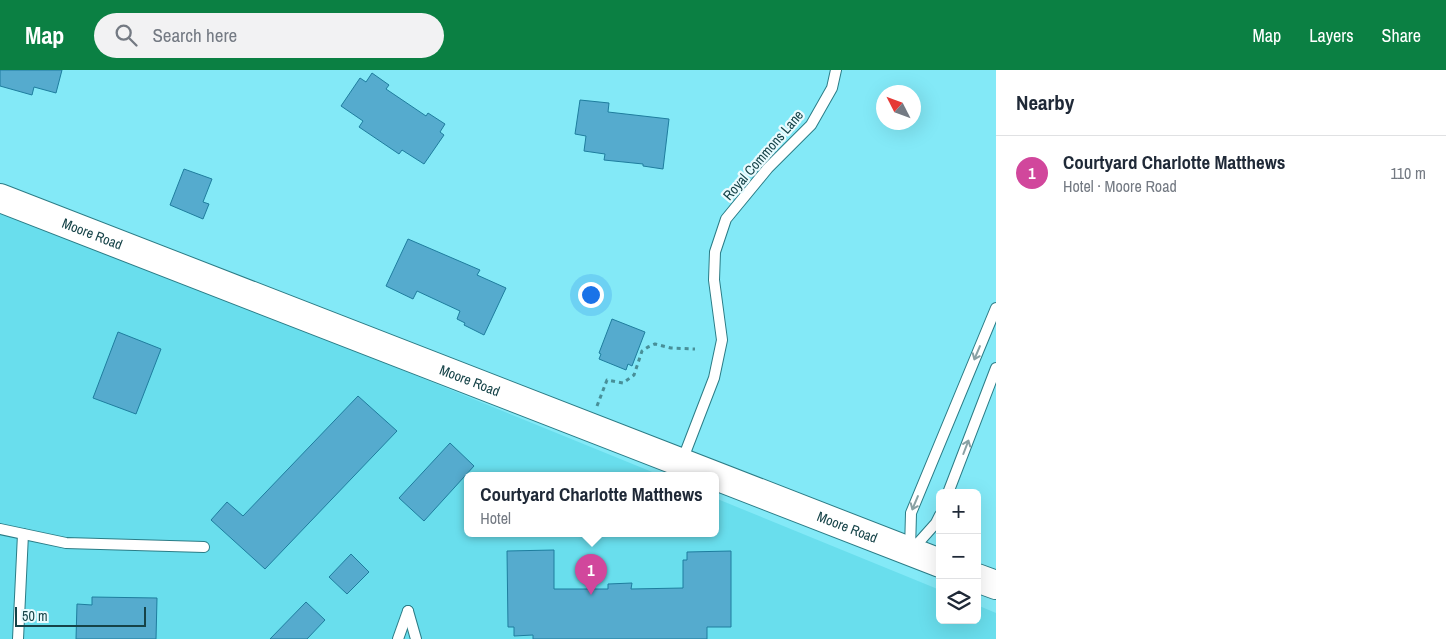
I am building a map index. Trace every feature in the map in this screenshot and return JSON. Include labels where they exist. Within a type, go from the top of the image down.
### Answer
[{"type":"street","name":"Moore Road","points":[[0,198],[706,472]]},
{"type":"street","name":"Moore Road","points":[[719,477],[936,562]]},
{"type":"street","points":[[980,579],[996,585]]},
{"type":"lane","name":"Royal Commons Lane","points":[[681,462],[714,378],[722,340],[714,280],[715,252],[726,219],[768,168],[810,124],[832,88],[836,70]]},
{"type":"lane","points":[[910,552],[911,513],[992,330],[996,308]]},
{"type":"lane","points":[[950,489],[996,368]]},
{"type":"lane","points":[[910,552],[936,523]]},
{"type":"lane","points":[[0,529],[66,543],[204,547]]},
{"type":"lane","points":[[18,639],[23,534]]},
{"type":"lane","points":[[398,639],[408,612],[416,639]]},
{"type":"path","points":[[597,406],[608,380],[623,383],[634,375],[642,351],[648,347],[655,344],[671,348],[695,349]]},
{"type":"shaded area","points":[[0,210],[216,294],[652,472],[464,472],[464,537],[719,537],[719,500],[936,588],[936,624],[981,624],[981,607],[996,613],[996,639],[0,639]]},
{"type":"building","points":[[0,70],[62,70],[56,93],[34,87],[32,95],[0,86]]},
{"type":"building","points":[[372,73],[389,85],[386,89],[426,116],[428,113],[445,124],[440,132],[444,135],[424,164],[402,150],[399,154],[359,127],[363,121],[341,106],[360,78],[366,82]]},
{"type":"building","points":[[580,100],[609,103],[608,112],[669,119],[663,169],[643,166],[643,164],[604,160],[605,154],[584,151],[586,136],[575,134]]},
{"type":"building","points":[[184,169],[212,179],[203,202],[209,204],[203,219],[170,205]]},
{"type":"building","points":[[408,239],[480,270],[477,275],[506,288],[484,335],[464,325],[465,323],[457,319],[460,311],[417,291],[413,299],[386,286]]},
{"type":"building","points":[[612,319],[645,332],[632,366],[628,364],[626,370],[599,359],[601,354],[599,353]]},
{"type":"building","points":[[118,332],[161,349],[136,414],[93,398]]},
{"type":"building","points":[[358,396],[397,431],[265,569],[211,520],[227,502],[243,516]]},
{"type":"building","points":[[450,443],[474,466],[469,472],[464,472],[464,477],[424,521],[399,498]]},
{"type":"building","points":[[554,550],[554,589],[608,589],[608,584],[632,583],[631,589],[683,588],[683,560],[687,560],[687,552],[731,551],[731,627],[707,627],[707,639],[533,639],[533,635],[514,636],[514,627],[508,627],[507,551]]},
{"type":"building","points":[[351,554],[369,572],[347,594],[329,577]]},
{"type":"building","points":[[92,597],[157,598],[156,639],[76,639],[77,604],[92,605]]},
{"type":"building","points":[[306,602],[325,620],[307,639],[270,639]]},
{"type":"place","name":"Courtyard Charlotte Matthews","points":[[591,595]]}]
